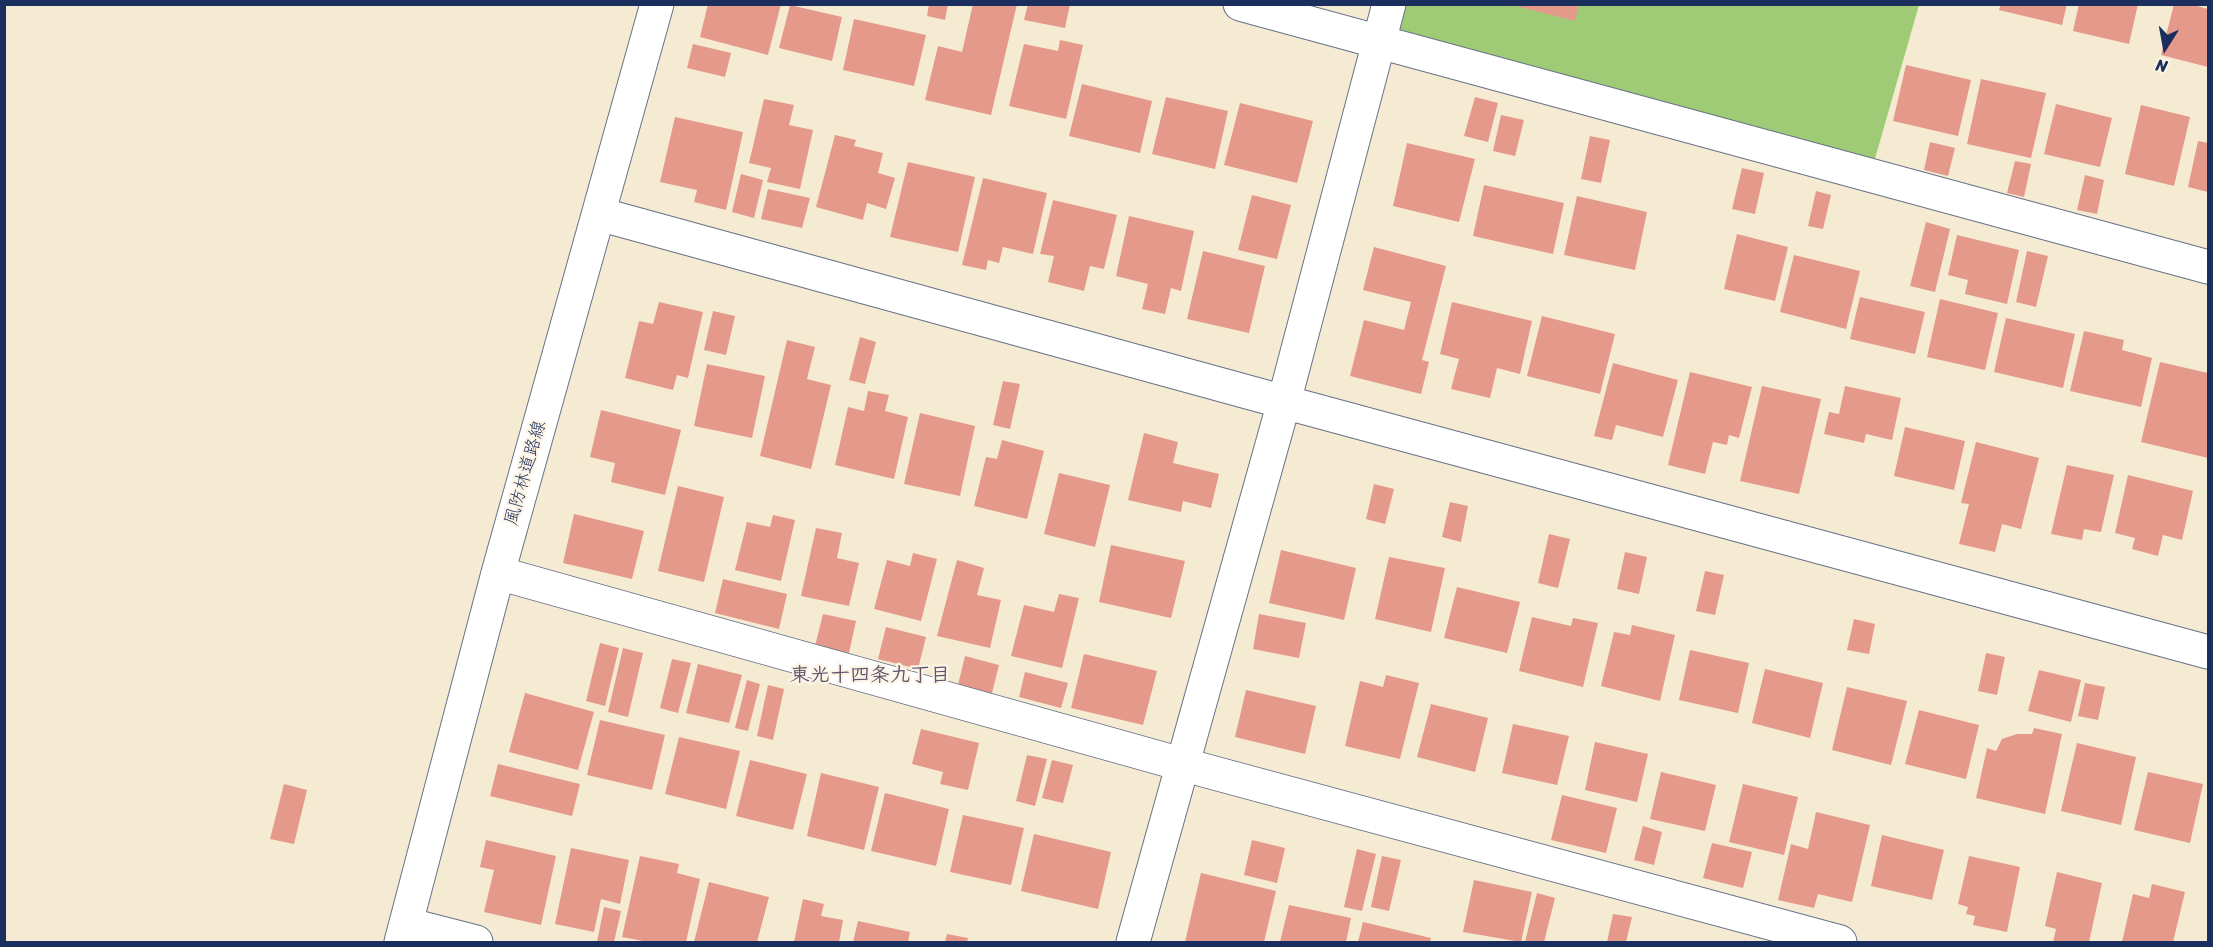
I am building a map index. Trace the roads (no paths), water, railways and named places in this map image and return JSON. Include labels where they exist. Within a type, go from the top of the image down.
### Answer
[{"type":"street","name":"風防林道路線","points":[[404,933],[498,573],[657,4]]},
{"type":"street","points":[[1240,4],[2208,267]]},
{"type":"street","points":[[1133,942],[1284,402],[1389,4]]},
{"type":"street","points":[[599,214],[2208,652]]},
{"type":"street","points":[[498,573],[1181,764],[1840,942]]},
{"type":"street","points":[[404,933],[476,942]]},
{"type":"district","name":"東光十四条九丁目","points":[[870,676]]}]
